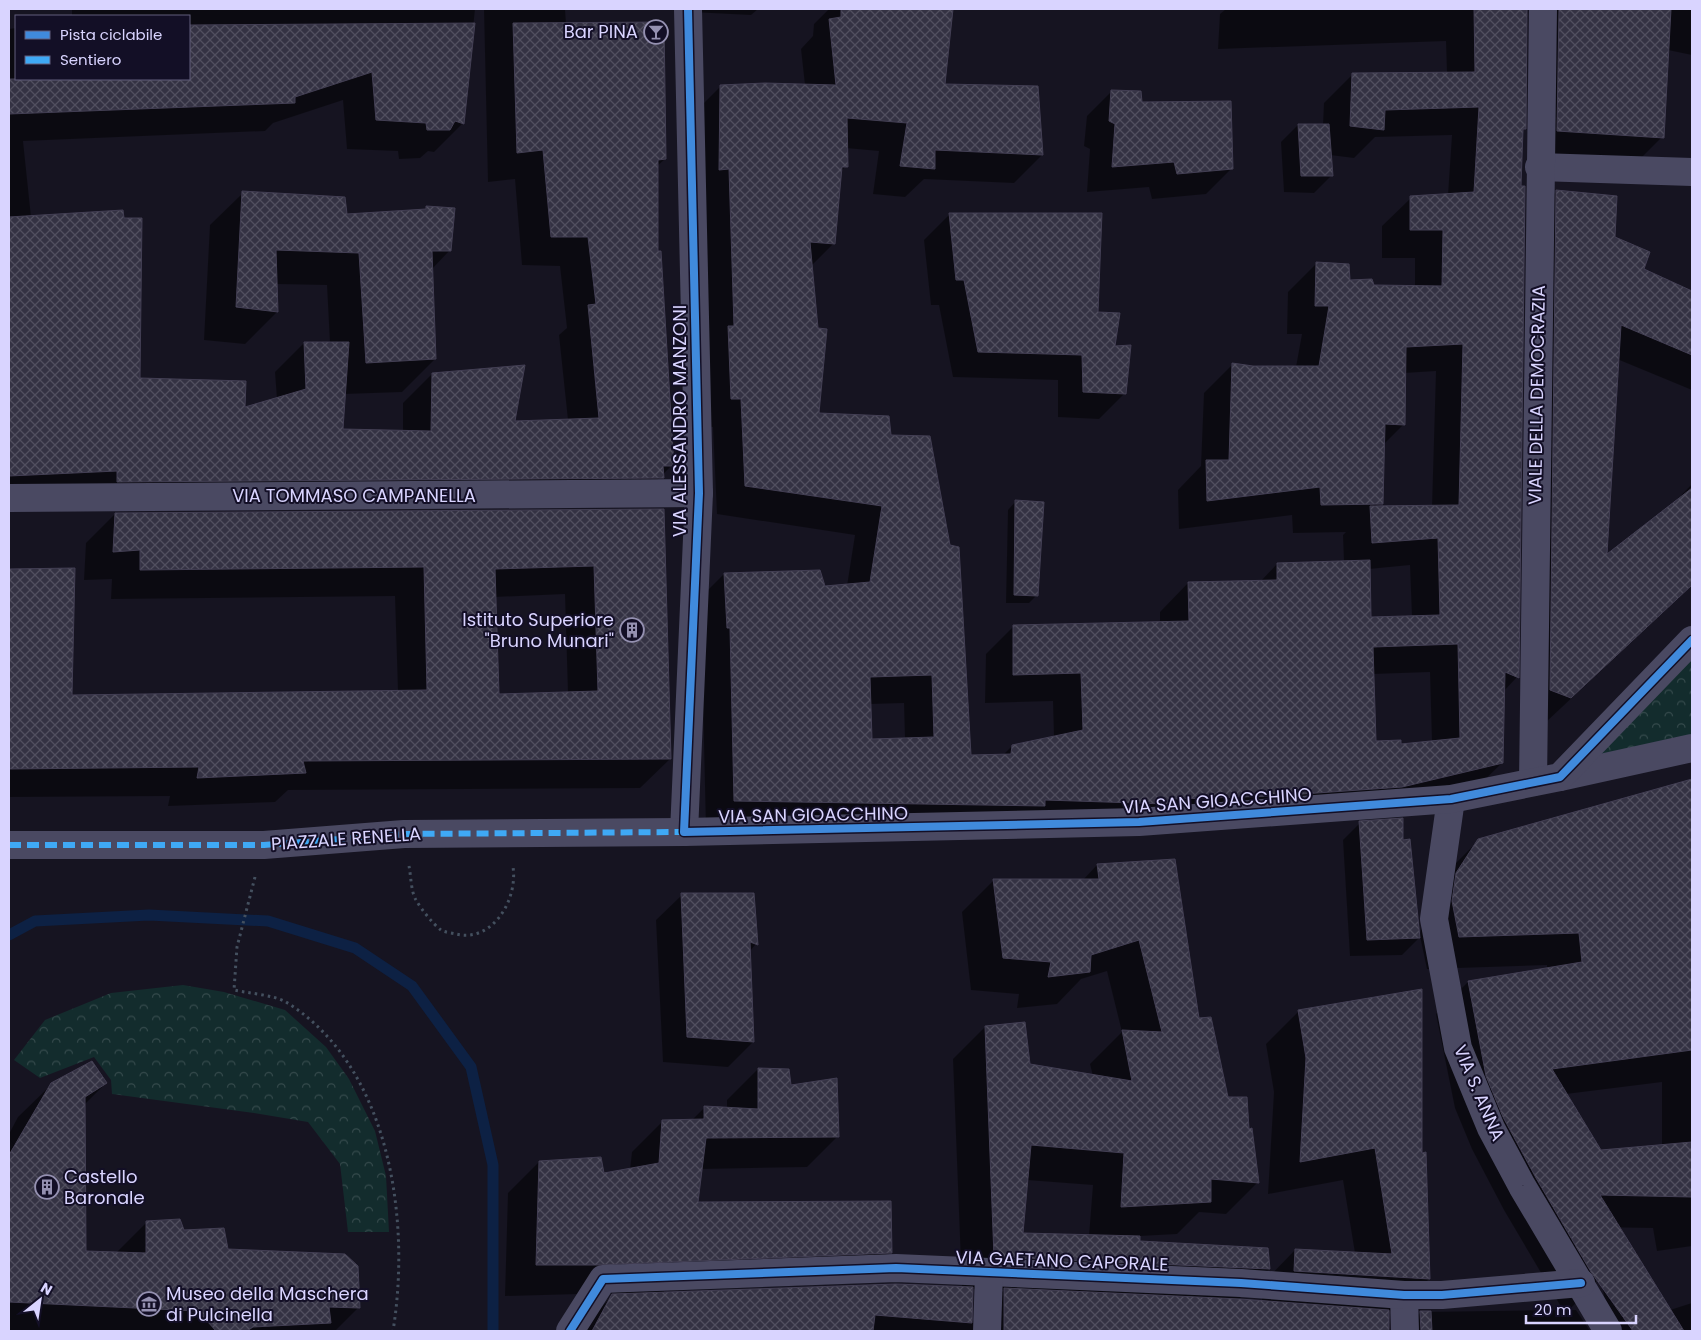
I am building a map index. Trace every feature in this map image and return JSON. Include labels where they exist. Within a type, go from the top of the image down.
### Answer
[{"type":"street","name":"VIA ALESSANDRO MANZONI","points":[[684,832],[699,493],[688,9]]},
{"type":"street","name":"VIALE DELLA DEMOCRAZIA","points":[[1534,782],[1539,168],[1543,9]]},
{"type":"street","points":[[1539,168],[1692,172]]},
{"type":"street","name":"VIA TOMMASO CAMPANELLA","points":[[9,498],[699,493]]},
{"type":"street","points":[[1560,777],[1692,640]]},
{"type":"street","name":"VIA SAN GIOACCHINO","points":[[684,832],[1139,822],[1451,799],[1692,748]]},
{"type":"street","name":"VIA S. ANNA","points":[[1451,799],[1434,919],[1458,1048],[1496,1136],[1522,1186],[1608,1331]]},
{"type":"street","name":"PIAZZALE RENELLA","points":[[9,845],[264,845],[404,834],[684,832]]},
{"type":"street","name":"VIA GAETANO CAPORALE","points":[[570,1331],[603,1279],[886,1268],[989,1274],[1241,1283],[1404,1295],[1442,1295],[1581,1284]]},
{"type":"street","points":[[987,1331],[989,1274]]},
{"type":"street","points":[[1404,1295],[1405,1331]]},
{"type":"path","points":[[404,834],[415,899],[441,930],[466,936],[486,930],[498,920],[507,906],[515,880],[509,833]]},
{"type":"path","points":[[251,892],[237,947],[234,990],[284,1000],[328,1035],[358,1079],[383,1135],[394,1190],[398,1256],[397,1310],[393,1331]]},
{"type":"green space","points":[[1692,640],[1692,748],[1560,777]]},
{"type":"green space","points":[[183,985],[224,992],[285,1010],[326,1047],[349,1079],[375,1131],[386,1176],[389,1232],[348,1232],[340,1164],[308,1122],[112,1094],[111,1080],[94,1057],[40,1078],[14,1060],[45,1020],[111,993]]},
{"type":"building","points":[[841,9],[953,9],[945,84],[1038,86],[1043,155],[935,150],[935,169],[900,166],[907,123],[847,118],[848,167],[842,167],[835,244],[810,242],[818,328],[827,329],[819,413],[889,416],[891,435],[930,436],[950,545],[959,547],[971,755],[1011,754],[1012,745],[1083,730],[1081,673],[1013,675],[1013,625],[1189,621],[1188,582],[1277,580],[1277,563],[1370,560],[1371,617],[1440,615],[1438,538],[1372,543],[1370,506],[1459,505],[1463,344],[1406,347],[1405,425],[1385,424],[1383,504],[1321,505],[1320,487],[1207,501],[1206,460],[1229,460],[1232,363],[1253,366],[1319,366],[1329,306],[1315,306],[1316,262],[1349,264],[1350,280],[1372,279],[1374,285],[1442,286],[1443,230],[1410,230],[1410,196],[1474,192],[1479,107],[1385,110],[1384,130],[1350,126],[1352,73],[1475,72],[1474,9],[1527,9],[1526,129],[1523,129],[1521,186],[1525,186],[1519,678],[1505,672],[1503,763],[1402,787],[1274,796],[1174,799],[1174,804],[1045,800],[1045,806],[734,801],[730,628],[727,628],[724,573],[820,570],[825,586],[870,582],[882,506],[745,486],[741,399],[731,399],[728,326],[734,326],[729,169],[719,170],[720,85],[765,83],[836,85],[829,19],[841,17]],"holes":[[[1458,644],[1460,738],[1401,744],[1401,740],[1376,741],[1373,647]],[[932,675],[934,737],[872,739],[870,677]]]},
{"type":"building","points":[[1559,9],[1671,9],[1664,138],[1557,131]]},
{"type":"building","points":[[664,22],[666,159],[658,160],[658,251],[661,251],[674,466],[663,466],[664,478],[117,482],[117,471],[9,476],[9,217],[123,210],[124,218],[142,218],[140,378],[246,381],[245,407],[306,389],[304,342],[349,342],[343,429],[431,431],[432,373],[525,365],[515,421],[599,418],[588,305],[596,304],[588,237],[551,237],[543,150],[517,153],[513,23]]},
{"type":"building","points":[[475,23],[464,124],[455,121],[450,130],[427,130],[426,123],[376,120],[372,72],[295,97],[295,103],[9,114],[9,79],[190,80],[190,25]]},
{"type":"building","points":[[1111,90],[1141,91],[1142,102],[1231,101],[1233,169],[1177,174],[1174,162],[1112,167],[1115,124],[1109,121]]},
{"type":"building","points":[[1298,124],[1329,124],[1333,176],[1301,176]]},
{"type":"building","points":[[1556,190],[1617,196],[1615,237],[1650,252],[1644,269],[1692,291],[1692,355],[1621,325],[1607,554],[1692,488],[1692,585],[1571,698],[1550,690]]},
{"type":"building","points":[[242,191],[345,197],[347,214],[426,209],[426,206],[455,208],[451,251],[432,251],[436,359],[366,363],[359,253],[276,250],[278,312],[236,307]]},
{"type":"building","points":[[949,213],[1102,213],[1098,312],[1120,313],[1115,346],[1131,345],[1126,394],[1083,392],[1082,355],[978,352],[964,280],[956,280]]},
{"type":"building","points":[[1015,500],[1044,502],[1038,596],[1014,595]]},
{"type":"building","name":"Istituto Superiore \"Bruno Munari\"","points":[[664,509],[671,759],[303,761],[306,773],[197,778],[199,767],[9,769],[9,569],[75,568],[72,695],[427,690],[424,567],[140,570],[140,550],[113,552],[115,513]],"holes":[[[594,566],[598,691],[499,694],[495,569]]]},
{"type":"building","points":[[1692,779],[1692,1050],[1552,1069],[1601,1150],[1692,1142],[1692,1197],[1600,1195],[1684,1331],[1633,1331],[1591,1272],[1503,1117],[1486,1076],[1468,981],[1582,962],[1579,933],[1459,937],[1452,901],[1456,873],[1478,839]]},
{"type":"building","points":[[1403,818],[1403,840],[1410,839],[1420,938],[1367,940],[1359,821]]},
{"type":"building","points":[[1175,859],[1199,1018],[1211,1017],[1228,1097],[1247,1097],[1249,1129],[1252,1128],[1259,1183],[1211,1179],[1211,1202],[1121,1207],[1124,1153],[1031,1145],[1023,1233],[1140,1236],[1140,1241],[1268,1248],[1270,1269],[994,1257],[985,1026],[1025,1022],[1030,1064],[1132,1081],[1122,1030],[1162,1032],[1139,940],[1091,955],[1090,972],[1048,977],[1051,962],[1003,958],[993,879],[1099,879],[1097,864]]},
{"type":"building","points":[[681,893],[754,893],[758,945],[750,942],[754,1042],[687,1037]]},
{"type":"building","points":[[1422,989],[1422,1153],[1426,1152],[1430,1279],[1294,1271],[1295,1249],[1392,1254],[1375,1148],[1300,1162],[1306,1058],[1298,1010]]},
{"type":"building","name":"Castello Baronale","points":[[92,1061],[107,1083],[85,1097],[86,1251],[146,1253],[146,1221],[180,1219],[184,1230],[224,1228],[228,1249],[345,1254],[358,1266],[360,1308],[329,1307],[331,1323],[253,1327],[247,1331],[216,1331],[198,1311],[9,1302],[9,1155],[51,1083]]},
{"type":"building","points":[[758,1068],[789,1069],[791,1085],[837,1078],[839,1137],[706,1138],[698,1202],[891,1201],[892,1253],[598,1265],[536,1265],[539,1161],[601,1157],[604,1173],[659,1163],[662,1120],[704,1119],[704,1106],[758,1109]]},
{"type":"building","points":[[896,1284],[973,1287],[972,1323],[875,1315],[873,1331],[592,1331],[612,1294]]},
{"type":"building","points":[[1004,1288],[1240,1299],[1389,1310],[1389,1331],[1004,1331]]},
{"type":"building","points":[[1420,1311],[1431,1311],[1432,1331],[1421,1331]]},
{"type":"waterway","points":[[9,935],[35,921],[149,915],[268,921],[355,948],[412,986],[471,1067],[493,1165],[493,1331]]},
{"type":"marked path","points":[[9,845],[264,845],[404,834],[684,832]]},
{"type":"cycle path","points":[[688,9],[699,493],[684,832],[1139,822],[1451,799],[1560,777],[1692,640]]},
{"type":"cycle path","points":[[570,1331],[603,1279],[896,1268],[1241,1283],[1404,1295],[1442,1295],[1581,1283]]},
{"type":"place","name":"Bar PINA","points":[[656,32]]},
{"type":"place","name":"Istituto Superiore \"Bruno Munari\"","points":[[632,630]]},
{"type":"place","name":"Castello Baronale","points":[[47,1187]]},
{"type":"place","name":"Museo della Maschera di Pulcinella","points":[[149,1304]]}]
